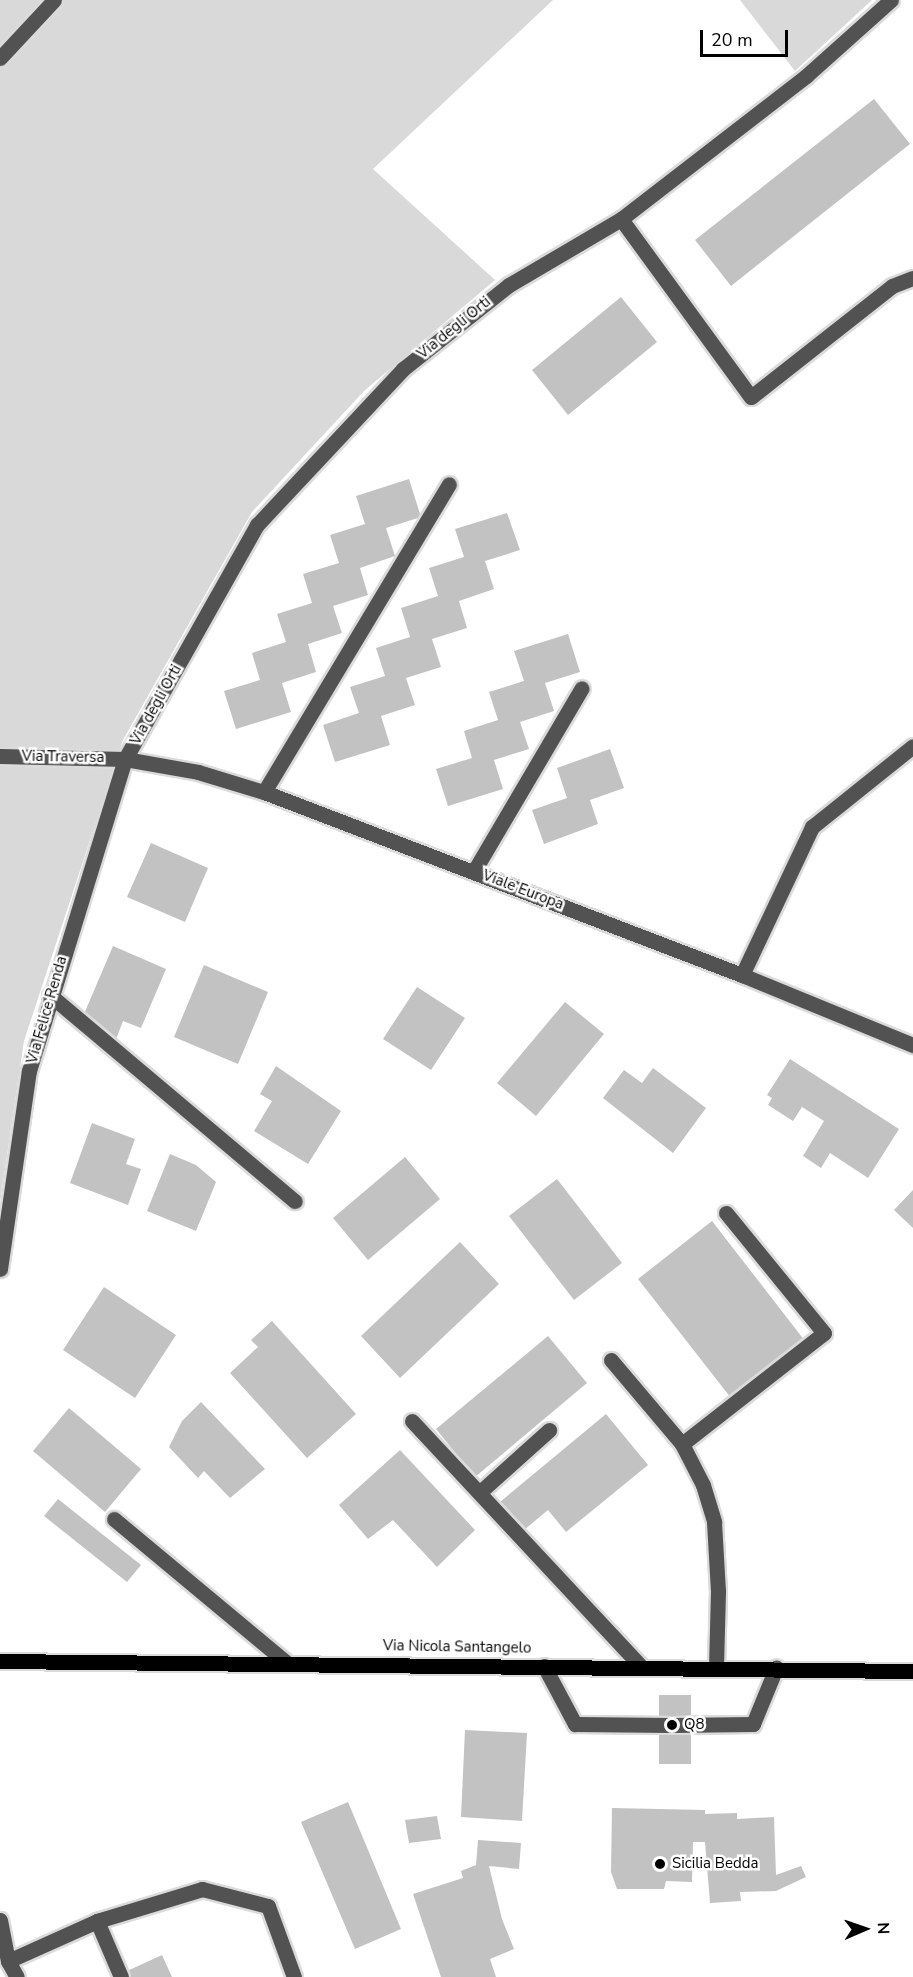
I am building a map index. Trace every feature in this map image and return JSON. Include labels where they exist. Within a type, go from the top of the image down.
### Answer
[{"type":"main road","name":"Via Nicola Santangelo","points":[[0,1661],[716,1667],[913,1671]]},
{"type":"street","points":[[0,58],[54,0]]},
{"type":"street","name":"Via degli Orti","points":[[125,759],[258,525],[403,369],[509,285],[621,219],[806,76],[891,0]]},
{"type":"street","points":[[621,219],[751,397],[892,286],[913,278]]},
{"type":"street","points":[[264,792],[449,484]]},
{"type":"street","points":[[474,872],[582,688]]},
{"type":"street","points":[[742,975],[812,827],[913,746]]},
{"type":"street","name":"Via Traversa","points":[[0,756],[125,759]]},
{"type":"street","name":"Viale Europa","points":[[125,759],[198,772],[264,792],[742,975],[913,1045]]},
{"type":"street","name":"Via Felice Renda","points":[[0,1269],[29,1071],[50,994],[125,759]]},
{"type":"street","points":[[50,994],[295,1201]]},
{"type":"street","points":[[682,1444],[824,1333],[726,1213]]},
{"type":"street","points":[[611,1360],[682,1444],[703,1485],[714,1522],[718,1591],[716,1667]]},
{"type":"street","points":[[412,1421],[640,1667]]},
{"type":"street","points":[[480,1492],[549,1430]]},
{"type":"street","points":[[114,1519],[287,1663]]},
{"type":"street","points":[[544,1666],[575,1724],[672,1725],[753,1725],[776,1668]]},
{"type":"street","points":[[8,1961],[97,1921],[202,1889],[268,1906],[294,1977]]},
{"type":"street","points":[[0,1920],[8,1961],[17,1977]]},
{"type":"street","points":[[97,1921],[121,1977]]},
{"type":"shaded area","points":[[0,0],[553,0],[373,169],[495,280],[364,391],[252,512],[123,740],[24,1041],[0,1203]]},
{"type":"shaded area","points":[[740,0],[872,0],[795,71]]},
{"type":"building","points":[[874,99],[910,144],[731,286],[695,240]]},
{"type":"building","points":[[621,297],[657,342],[568,415],[532,370]]},
{"type":"building","points":[[409,479],[421,517],[386,528],[395,556],[360,568],[368,595],[333,606],[342,633],[308,644],[316,672],[282,683],[291,712],[236,729],[224,691],[260,680],[252,653],[286,642],[277,614],[312,603],[303,574],[339,563],[330,535],[365,524],[356,496]]},
{"type":"building","points":[[507,513],[520,550],[485,561],[494,589],[459,601],[467,628],[432,639],[441,667],[406,678],[415,705],[381,716],[390,745],[335,762],[323,725],[359,713],[350,687],[385,676],[376,648],[410,637],[401,608],[438,596],[429,568],[464,557],[455,529]]},
{"type":"building","points":[[568,634],[580,672],[545,683],[554,711],[520,722],[529,749],[494,760],[503,789],[448,806],[436,769],[472,758],[464,731],[498,720],[489,692],[524,681],[514,651]]},
{"type":"building","points":[[610,749],[624,788],[590,800],[598,824],[544,844],[532,810],[567,798],[557,768]]},
{"type":"building","points":[[151,843],[208,868],[185,922],[127,897]]},
{"type":"building","points":[[113,946],[166,969],[141,1028],[123,1021],[115,1042],[84,1014]]},
{"type":"building","points":[[204,965],[268,992],[238,1064],[174,1037]]},
{"type":"building","points":[[417,987],[465,1018],[431,1070],[383,1039]]},
{"type":"building","points":[[565,1002],[604,1034],[536,1116],[497,1083]]},
{"type":"building","points":[[790,1059],[899,1129],[868,1178],[830,1153],[821,1168],[803,1156],[824,1121],[802,1107],[793,1121],[768,1105],[772,1098],[767,1095]]},
{"type":"building","points":[[276,1066],[341,1111],[308,1164],[254,1131],[272,1101],[260,1094]]},
{"type":"building","points":[[653,1068],[706,1108],[673,1153],[603,1098],[624,1070],[642,1083]]},
{"type":"building","points":[[92,1123],[135,1139],[126,1164],[141,1169],[128,1205],[70,1183]]},
{"type":"building","points":[[170,1154],[196,1165],[216,1182],[196,1231],[147,1211]]},
{"type":"building","points":[[405,1157],[440,1199],[368,1260],[333,1218]]},
{"type":"building","points":[[557,1179],[622,1263],[574,1300],[509,1216]]},
{"type":"building","points":[[913,1190],[913,1228],[894,1210]]},
{"type":"building","points":[[712,1221],[805,1341],[731,1398],[638,1279]]},
{"type":"building","points":[[460,1242],[499,1284],[400,1378],[361,1336]]},
{"type":"building","points":[[104,1287],[176,1335],[135,1398],[63,1350]]},
{"type":"building","points":[[272,1321],[356,1414],[307,1458],[230,1373],[258,1347],[251,1340]]},
{"type":"building","points":[[548,1336],[587,1383],[475,1477],[436,1429]]},
{"type":"building","points":[[201,1402],[265,1469],[230,1498],[204,1471],[198,1478],[169,1447],[182,1421]]},
{"type":"building","points":[[69,1408],[141,1469],[105,1512],[33,1451]]},
{"type":"building","points":[[606,1414],[648,1465],[566,1532],[548,1510],[524,1530],[500,1502]]},
{"type":"building","points":[[400,1450],[475,1530],[437,1567],[393,1520],[368,1539],[339,1505]]},
{"type":"building","points":[[58,1499],[141,1565],[127,1582],[44,1516]]},
{"type":"building","points":[[659,1695],[691,1695],[691,1764],[659,1764]]},
{"type":"building","points":[[465,1730],[527,1733],[522,1821],[461,1817]]},
{"type":"building","points":[[348,1802],[401,1929],[355,1949],[301,1822]]},
{"type":"building","points":[[612,1808],[705,1810],[705,1814],[737,1813],[737,1819],[774,1817],[776,1875],[801,1866],[806,1877],[776,1891],[740,1892],[741,1901],[710,1903],[705,1842],[693,1842],[692,1882],[666,1881],[664,1889],[617,1889],[611,1872]]},
{"type":"building","points":[[437,1816],[441,1839],[409,1843],[405,1820]]},
{"type":"building","points":[[478,1840],[521,1843],[519,1869],[489,1866],[502,1919],[514,1949],[490,1959],[496,1977],[441,1977],[413,1894],[463,1878],[461,1871],[476,1865]]},
{"type":"building","points":[[162,1955],[172,1977],[114,1977]]},
{"type":"place","name":"Q8","points":[[672,1725]]},
{"type":"place","name":"Sicilia Bedda","points":[[660,1864]]}]
